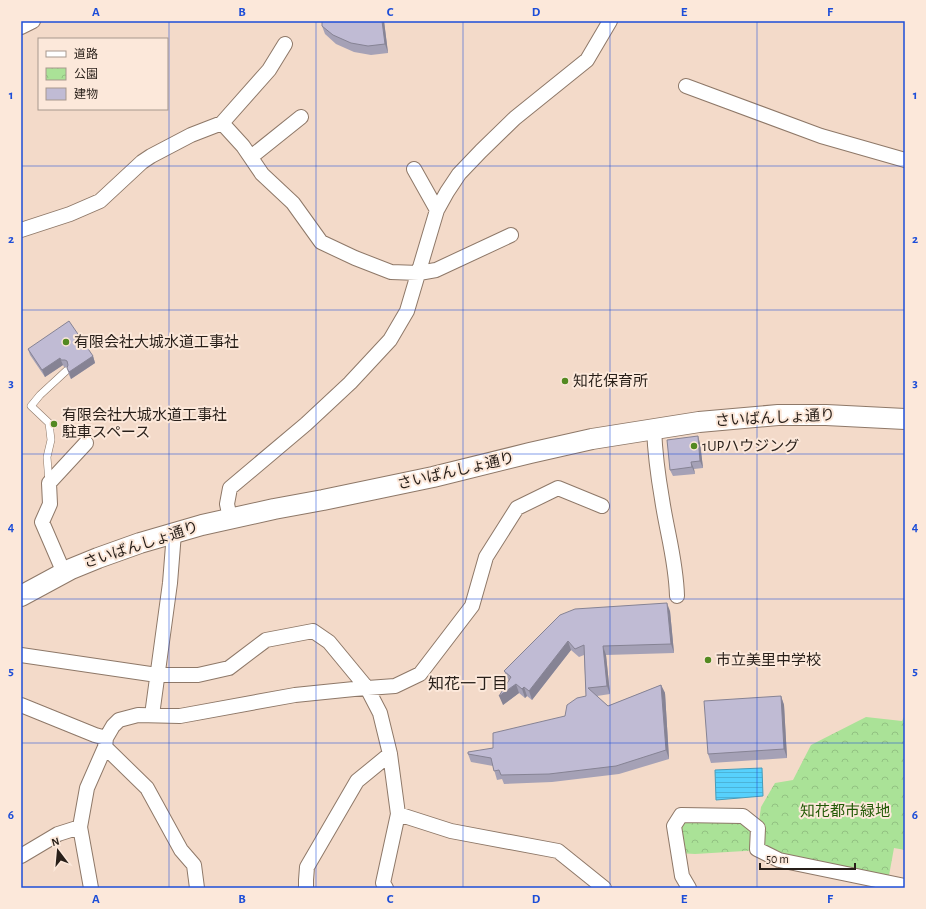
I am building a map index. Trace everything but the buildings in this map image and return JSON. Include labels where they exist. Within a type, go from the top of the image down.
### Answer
[{"type":"main road","name":"さいばんしょ通り","points":[[21,596],[64,573],[98,558],[174,533],[230,518],[426,479],[592,439],[722,420],[778,415],[826,414],[905,419]]},
{"type":"street","points":[[21,27],[33,21]]},
{"type":"street","points":[[230,518],[227,504],[230,488],[306,424],[350,382],[390,340],[407,311],[437,210],[459,174],[515,118],[587,60],[610,21]]},
{"type":"street","points":[[21,230],[70,214],[100,201],[142,162],[151,156],[191,135],[222,123],[269,70],[285,44]]},
{"type":"street","points":[[686,86],[821,136],[905,160]]},
{"type":"street","points":[[251,157],[301,117]]},
{"type":"street","points":[[222,123],[243,146],[262,174],[293,203],[321,242],[355,258],[391,272],[419,273],[436,270],[511,235]]},
{"type":"street","points":[[414,169],[437,210]]},
{"type":"street","points":[[654,429],[662,500],[676,576],[676,596]]},
{"type":"street","points":[[64,573],[42,522],[50,504],[49,483],[86,443]]},
{"type":"street","points":[[91,888],[80,827],[87,788],[113,726],[119,720],[138,715],[180,716],[295,695],[395,686],[420,674],[472,606],[486,557],[517,508],[558,488],[602,506]]},
{"type":"street","points":[[152,715],[170,583],[174,533]]},
{"type":"street","points":[[21,655],[157,675],[198,675],[229,668],[266,640],[313,631],[329,642],[367,688],[380,713],[390,754],[398,814],[383,883],[386,888]]},
{"type":"street","points":[[21,704],[95,735],[106,742],[147,788],[181,850],[194,865],[198,888]]},
{"type":"street","points":[[306,888],[307,867],[357,781],[390,754]]},
{"type":"street","points":[[398,814],[451,831],[558,851],[604,888]]},
{"type":"street","points":[[689,888],[682,876],[674,826],[681,815],[743,816],[758,828],[757,849],[779,860],[902,886]]},
{"type":"street","points":[[21,856],[58,834],[80,827]]},
{"type":"lane","points":[[49,483],[47,457],[51,440],[49,423],[31,406],[40,395],[66,371]]},
{"type":"green space","name":"知花都市緑地","points":[[905,715],[905,850],[894,848],[888,881],[761,852],[758,828],[761,807],[775,783],[793,780],[811,745],[866,717],[902,721]]},
{"type":"green space","points":[[681,815],[743,816],[761,850],[695,854],[678,853]]},
{"type":"water","points":[[762,768],[763,796],[716,800],[715,770]]},
{"type":"place","name":"有限会社大城水道工事社","points":[[66,342]]},
{"type":"place","name":"知花保育所","points":[[565,381]]},
{"type":"place","name":"有限会社大城水道工事社 駐車スペース","points":[[54,424]]},
{"type":"place","name":"1UPハウジング","points":[[694,446]]},
{"type":"place","name":"市立美里中学校","points":[[708,660]]},
{"type":"district","name":"知花一丁目","points":[[468,684]]}]
